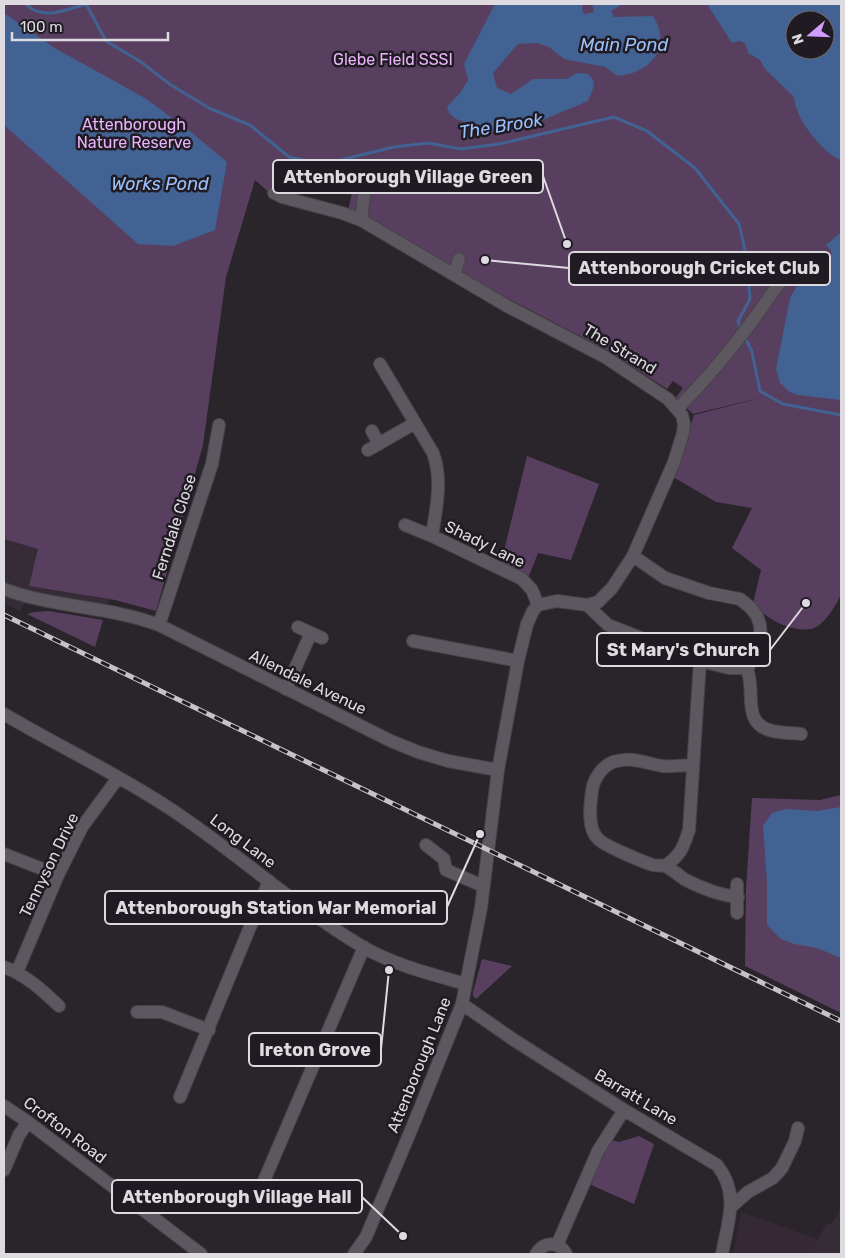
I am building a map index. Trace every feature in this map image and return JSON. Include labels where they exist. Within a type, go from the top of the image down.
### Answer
[{"type":"street","points":[[361,220],[366,178]]},
{"type":"street","name":"The Strand","points":[[274,193],[361,220],[506,306],[605,357],[659,392],[678,408]]},
{"type":"street","points":[[538,604],[557,601],[587,605],[598,602],[605,597],[633,556],[674,462],[684,424],[678,408],[704,382],[750,325],[773,294],[795,258]]},
{"type":"street","points":[[454,275],[459,259]]},
{"type":"street","points":[[397,368],[383,370],[433,453],[437,465],[437,493],[432,536]]},
{"type":"street","points":[[372,432],[374,447],[415,423]]},
{"type":"street","name":"Ferndale Close","points":[[159,625],[222,434]]},
{"type":"street","name":"Shady Lane","points":[[405,526],[432,536],[522,579],[532,590],[538,604]]},
{"type":"street","points":[[633,556],[665,578],[740,599],[751,608],[757,616],[760,625],[761,642],[758,653],[747,668],[750,682],[752,715],[761,727],[770,731],[801,734]]},
{"type":"street","name":"Allendale Avenue","points":[[4,589],[35,599],[141,619],[159,625],[391,741],[448,761],[498,770]]},
{"type":"street","name":"Attenborough Lane","points":[[354,1254],[366,1237],[462,1004],[483,886],[498,770],[518,661],[527,624],[538,604]]},
{"type":"street","points":[[587,605],[608,625],[700,661],[729,668],[747,668]]},
{"type":"street","points":[[286,689],[316,636],[298,627]]},
{"type":"street","points":[[418,639],[518,661]]},
{"type":"street","points":[[665,866],[676,858],[682,850],[689,830],[700,661]]},
{"type":"street","name":"Long Lane","points":[[4,714],[167,806],[322,920],[364,947],[383,957],[430,974],[466,984]]},
{"type":"street","points":[[693,765],[663,766],[636,760],[621,760],[611,763],[599,773],[592,786],[590,816],[592,829],[598,839],[653,865],[665,866],[683,879],[711,892],[724,896],[738,890],[737,913]]},
{"type":"street","name":"Tennyson Drive","points":[[17,972],[58,875],[82,827],[118,778]]},
{"type":"street","points":[[426,845],[444,859],[446,870],[483,886]]},
{"type":"street","points":[[4,854],[58,875]]},
{"type":"street","points":[[180,1096],[269,881]]},
{"type":"street","points":[[263,1183],[364,947]]},
{"type":"street","points":[[4,967],[27,978],[59,1007]]},
{"type":"street","name":"Barratt Lane","points":[[462,1004],[514,1040],[624,1110],[717,1165],[726,1176],[730,1186],[731,1207],[722,1254]]},
{"type":"street","points":[[137,1012],[162,1012],[208,1030]]},
{"type":"street","name":"Crofton Road","points":[[4,1106],[28,1122],[197,1253]]},
{"type":"street","points":[[536,1254],[546,1244],[562,1250],[598,1151],[624,1110]]},
{"type":"street","points":[[4,1170],[19,1135],[28,1122]]},
{"type":"street","points":[[731,1207],[748,1192],[773,1178],[782,1168],[795,1141],[798,1128]]},
{"type":"street","points":[[730,1186],[748,1192]]},
{"type":"shaded area","points":[[4,539],[38,549],[30,586],[109,599],[105,617],[25,602],[20,611],[4,603]]},
{"type":"shaded area","points":[[841,1202],[841,1254],[811,1254],[827,1222],[830,1225],[838,1215]]},
{"type":"shaded area","points":[[741,1212],[818,1239],[811,1254],[733,1254]]},
{"type":"green space","name":"Attenborough Nature Reserve","points":[[4,4],[841,4],[841,595],[834,608],[818,626],[806,630],[792,628],[765,615],[753,603],[761,570],[732,548],[752,508],[716,502],[673,477],[694,415],[764,397],[693,414],[676,397],[683,388],[673,381],[667,389],[607,350],[348,211],[357,169],[271,194],[255,180],[226,277],[203,445],[156,611],[115,600],[29,586],[38,549],[4,539]]},
{"type":"green space","points":[[527,456],[599,484],[571,560],[538,553],[529,576],[501,563]]},
{"type":"green space","points":[[49,611],[103,620],[95,647],[27,614]]},
{"type":"green space","points":[[841,795],[841,1013],[745,966],[746,888],[752,798],[820,800]]},
{"type":"green space","points":[[482,959],[512,966],[476,999],[473,996],[473,992]]},
{"type":"green space","points":[[639,1136],[654,1144],[634,1204],[589,1184],[611,1140],[619,1142]]},
{"type":"water","name":"Main Pond","points":[[495,4],[582,4],[583,13],[586,14],[594,12],[592,4],[623,4],[611,11],[614,17],[653,16],[660,32],[660,48],[652,61],[645,66],[633,73],[618,76],[605,67],[564,59],[549,47],[538,43],[518,44],[493,73],[497,88],[511,94],[533,79],[566,79],[577,73],[588,74],[594,81],[593,89],[588,101],[531,125],[504,132],[490,132],[456,119],[449,113],[447,107],[460,93],[468,80],[464,64]]},
{"type":"water","points":[[707,4],[841,4],[841,160],[818,143],[799,115],[794,97],[765,69],[760,60],[748,53],[745,43],[739,41],[732,43]]},
{"type":"water","name":"Works Pond","points":[[4,13],[53,47],[145,98],[227,162],[215,230],[173,246],[138,244],[4,125]]},
{"type":"water","points":[[840,233],[841,400],[797,395],[790,392],[780,383],[776,369],[790,298],[801,279],[816,262],[826,260],[831,256],[831,251],[826,245]]},
{"type":"water","points":[[841,807],[841,958],[817,948],[794,944],[781,939],[767,925],[767,882],[763,826],[772,813],[786,809],[817,811]]},
{"type":"waterway","name":"The Brook","points":[[26,4],[32,9],[47,13],[54,13],[86,4],[106,41],[209,108],[250,125],[289,157],[324,164],[394,147],[428,143],[461,149],[499,144],[614,117],[647,131],[695,168],[739,224],[746,254],[750,299],[738,321],[741,330]]},
{"type":"waterway","name":"The Brook","points":[[745,337],[752,352],[760,391],[783,404],[841,415]]},
{"type":"railway","points":[[4,615],[841,1021]]},
{"type":"place","name":"Attenborough Village Green","points":[[567,244]]},
{"type":"place","name":"Attenborough Cricket Club","points":[[485,260]]},
{"type":"place","name":"St Mary's Church","points":[[806,603]]},
{"type":"place","name":"Attenborough Station War Memorial","points":[[480,834]]},
{"type":"place","name":"Ireton Grove","points":[[389,970]]},
{"type":"place","name":"Attenborough Village Hall","points":[[403,1236]]},
{"type":"park label","name":"Glebe Field SSSI","points":[[393,59]]}]
